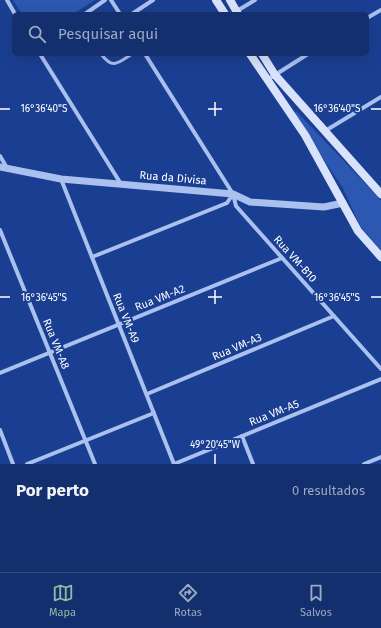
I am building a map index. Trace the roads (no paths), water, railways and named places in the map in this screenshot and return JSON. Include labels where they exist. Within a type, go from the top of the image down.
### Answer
[{"type":"main road","points":[[216,0],[224,12]]},
{"type":"main road","points":[[230,0],[236,12]]},
{"type":"main road","points":[[251,56],[266,80],[305,135],[358,231],[381,257]]},
{"type":"main road","points":[[263,56],[275,74],[380,192]]},
{"type":"main road","points":[[287,109],[299,101]]},
{"type":"street","points":[[7,0],[14,12]]},
{"type":"street","points":[[88,12],[105,0]]},
{"type":"street","points":[[111,0],[119,12]]},
{"type":"street","points":[[135,12],[153,0]]},
{"type":"street","points":[[237,12],[255,0]]},
{"type":"street","points":[[369,17],[381,10]]},
{"type":"street","points":[[41,56],[121,184]]},
{"type":"street","name":"Rua VM-B10","points":[[146,56],[233,194],[236,206],[381,369]]},
{"type":"street","points":[[266,80],[305,56]]},
{"type":"street","points":[[325,131],[381,97]]},
{"type":"street","points":[[0,156],[8,168]]},
{"type":"street","name":"Rua da Divisa","points":[[0,167],[61,179],[233,194],[250,202],[324,207],[343,204]]},
{"type":"street","name":"Rua VM-A9","points":[[61,179],[174,464]]},
{"type":"street","points":[[92,257],[226,203],[233,194]]},
{"type":"street","name":"Rua VM-A8","points":[[0,230],[96,464]]},
{"type":"street","name":"Rua VM-A2","points":[[0,373],[282,258]]},
{"type":"street","name":"Rua VM-A3","points":[[146,394],[334,316]]},
{"type":"street","name":"Rua VM-A5","points":[[174,464],[381,379]]},
{"type":"street","points":[[27,464],[154,413]]},
{"type":"street","points":[[0,430],[13,464]]},
{"type":"street","points":[[242,436],[253,464]]},
{"type":"street","points":[[364,464],[381,457]]},
{"type":"lane","points":[[102,56],[106,61],[111,64],[117,64],[129,56]]}]
